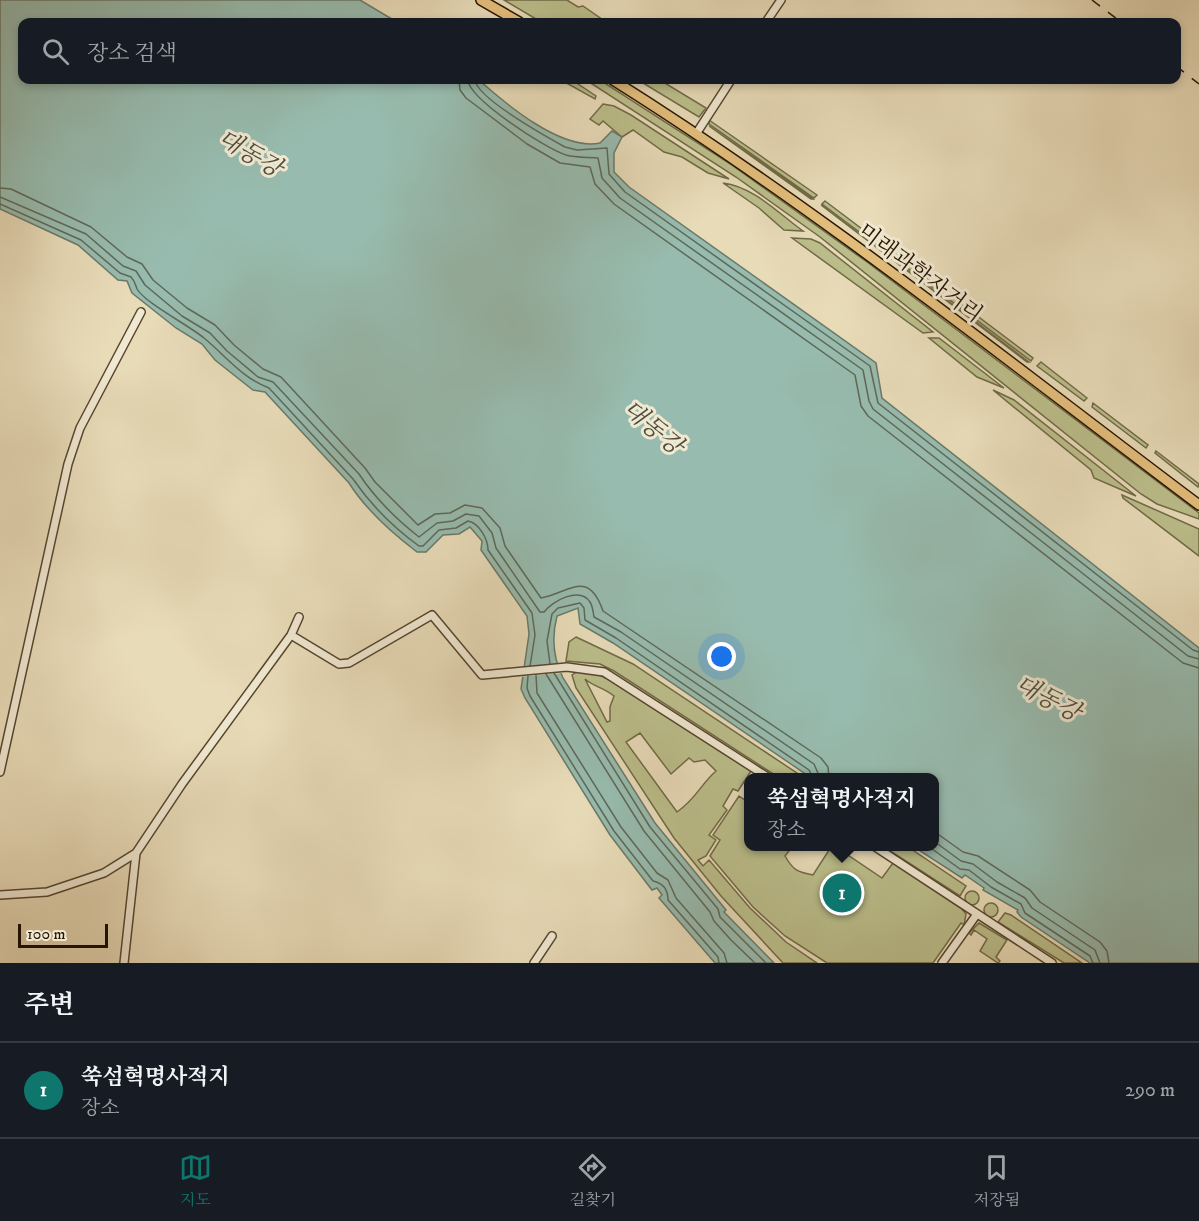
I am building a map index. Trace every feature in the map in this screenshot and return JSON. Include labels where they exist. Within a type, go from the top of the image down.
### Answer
[{"type":"main road","points":[[481,0],[512,18]]},
{"type":"main road","name":"미래과학자거리","points":[[619,84],[696,134],[849,242],[1199,505]]},
{"type":"street","points":[[769,18],[781,0]]},
{"type":"street","points":[[696,134],[727,84]]},
{"type":"street","points":[[0,772],[68,464],[80,428],[141,312]]},
{"type":"street","points":[[291,635],[339,664],[349,663],[432,615],[482,675],[567,667],[588,668],[613,677],[763,773]]},
{"type":"street","points":[[0,895],[46,892],[104,873],[136,853],[182,784],[291,635],[299,617]]},
{"type":"street","points":[[882,851],[1052,963]]},
{"type":"street","points":[[124,963],[136,853]]},
{"type":"street","points":[[942,963],[977,914]]},
{"type":"street","points":[[534,963],[552,936]]},
{"type":"green space","points":[[504,0],[567,0],[578,7],[583,6],[600,18],[534,18]]},
{"type":"green space","points":[[568,84],[578,84],[596,96],[595,99]]},
{"type":"green space","points":[[592,84],[606,84],[729,163],[867,262],[1199,513],[1199,519],[1157,504],[1141,494],[820,237],[736,177]]},
{"type":"green space","points":[[645,84],[667,84],[706,108],[699,117]]},
{"type":"green space","points":[[603,104],[614,106],[631,115],[729,179],[708,173],[682,157],[664,152],[633,130],[622,137],[603,121],[599,125],[590,119]]},
{"type":"green space","points":[[709,120],[817,195],[814,198],[709,124]]},
{"type":"green space","points":[[709,126],[813,199],[811,199]]},
{"type":"green space","points":[[723,183],[734,185],[755,195],[803,231],[784,230],[759,208]]},
{"type":"green space","points":[[825,201],[1033,358],[1031,361],[822,204]]},
{"type":"green space","points":[[821,205],[1029,362],[1027,362]]},
{"type":"green space","points":[[792,238],[811,239],[820,243],[933,332],[923,333]]},
{"type":"green space","points":[[929,338],[939,338],[1004,388],[977,377]]},
{"type":"green space","points":[[1041,362],[1087,398],[1084,401],[1037,366]]},
{"type":"green space","points":[[993,390],[1014,400],[1136,496],[1094,478],[1091,470]]},
{"type":"green space","points":[[1093,403],[1148,445],[1146,448],[1092,407]]},
{"type":"green space","points":[[1156,451],[1199,484],[1198,487],[1155,453]]},
{"type":"green space","points":[[1122,495],[1199,529],[1199,556],[1123,498]]},
{"type":"green space","points":[[576,637],[633,664],[797,773],[772,773],[600,664],[566,661],[569,642]]},
{"type":"green space","points":[[578,671],[597,674],[614,682],[751,771],[744,773],[744,782],[738,791],[733,789],[723,806],[727,810],[709,835],[716,840],[706,856],[698,860],[703,866],[709,860],[750,908],[786,942],[817,963],[783,963],[721,896],[674,838],[576,688],[572,675]],"holes":[[[585,679],[614,696],[610,707],[610,721],[607,722]],[[640,733],[671,774],[689,758],[694,762],[705,760],[716,771],[689,802],[677,812],[626,742]]]},
{"type":"green space","points":[[739,796],[744,800],[744,851],[789,851],[785,856],[793,867],[813,875],[828,851],[846,851],[845,853],[882,878],[893,863],[962,909],[966,914],[964,925],[961,923],[933,963],[827,963],[785,936],[753,907],[710,856],[720,840],[713,835]]},
{"type":"green space","points":[[890,851],[914,851],[966,886],[960,896]]},
{"type":"green space","points":[[972,891],[977,893],[979,898],[977,903],[972,905],[967,903],[965,898],[967,893]]},
{"type":"green space","points":[[991,903],[996,905],[998,910],[996,915],[991,917],[986,915],[984,910],[986,905]]},
{"type":"green space","points":[[1005,913],[1082,963],[1064,963],[998,922]]},
{"type":"green space","points":[[979,923],[1007,940],[996,957],[1000,961],[998,963],[980,951],[987,939],[974,930],[971,935],[969,933]]},
{"type":"water","name":"대동강","points":[[0,0],[360,0],[390,18],[18,18],[18,84],[484,84],[535,124],[568,140],[585,144],[600,143],[612,131],[622,137],[614,153],[614,172],[629,187],[876,363],[882,398],[1199,648],[1199,963],[1090,963],[1021,917],[1018,910],[983,890],[984,888],[965,875],[962,878],[920,851],[939,851],[939,773],[804,773],[613,643],[580,624],[578,608],[557,616],[554,648],[563,678],[655,823],[726,910],[724,912],[774,963],[715,963],[659,898],[662,895],[657,888],[652,890],[610,835],[525,698],[521,689],[529,634],[527,616],[481,550],[482,541],[470,527],[459,534],[443,535],[426,552],[417,552],[371,512],[349,483],[265,392],[253,390],[215,360],[202,344],[176,328],[132,293],[127,281],[118,280],[78,245],[0,209]]},
{"type":"pier","points":[[559,663],[563,673],[519,677],[521,667]]},
{"type":"railway","points":[[1092,0],[1116,18]]},
{"type":"railway","points":[[1181,70],[1199,84]]},
{"type":"place","name":"쑥섬혁명사적지","points":[[842,893]]}]
